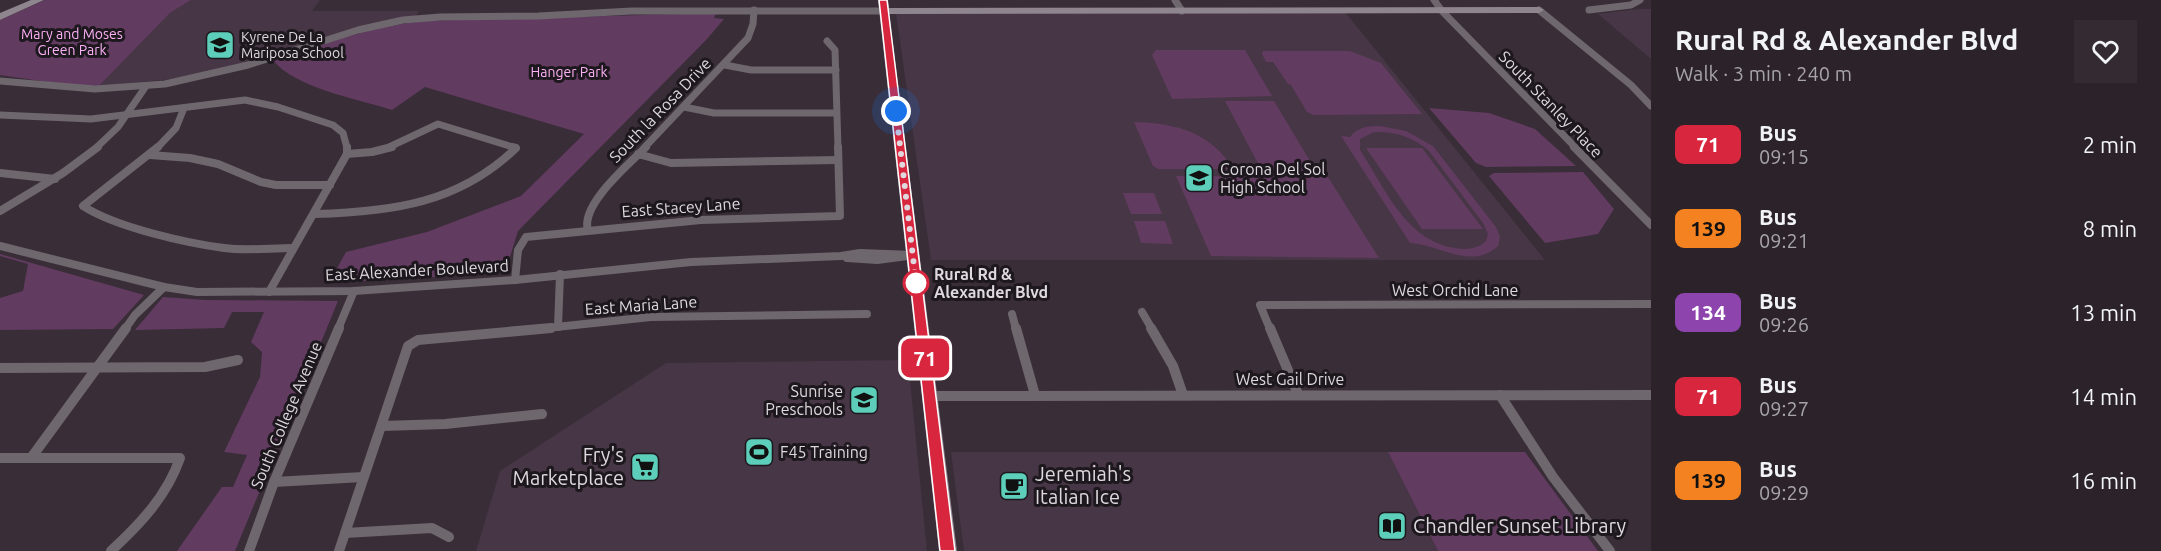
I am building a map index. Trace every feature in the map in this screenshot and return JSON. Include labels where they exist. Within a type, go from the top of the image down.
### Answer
[{"type":"street","points":[[0,17],[39,0]]},
{"type":"street","points":[[1175,0],[1182,11]]},
{"type":"street","name":"South Stanley Place","points":[[1434,0],[1442,11],[1651,225]]},
{"type":"street","points":[[1589,10],[1631,5],[1640,0]]},
{"type":"street","points":[[884,5],[948,551]]},
{"type":"street","points":[[0,81],[71,89],[146,86],[227,71],[358,30],[417,19],[614,11],[754,10],[884,5],[1182,11],[1539,10],[1635,88],[1651,106]]},
{"type":"street","name":"South la Rosa Drive","points":[[588,230],[585,225],[588,212],[599,196],[748,39],[753,24],[754,10]]},
{"type":"street","points":[[638,154],[670,163],[838,160],[835,50],[827,41]]},
{"type":"street","points":[[724,64],[751,70],[836,70]]},
{"type":"street","points":[[0,211],[55,179],[101,146],[129,116],[146,86]]},
{"type":"street","points":[[0,115],[72,120],[129,116],[225,100],[259,102],[330,124],[344,132],[348,141],[347,154],[269,292]]},
{"type":"street","points":[[684,107],[714,113],[836,113]]},
{"type":"street","points":[[184,108],[176,128],[150,155],[83,206],[88,212],[120,224],[224,248],[293,248]]},
{"type":"street","points":[[315,214],[347,214],[387,209],[439,195],[481,177],[503,163],[516,148],[438,124],[425,127],[412,137],[394,145],[372,152],[347,154]]},
{"type":"street","points":[[150,155],[190,158],[218,164],[261,182],[276,185],[330,185]]},
{"type":"street","name":"East Stacey Lane","points":[[515,280],[518,250],[526,237],[701,220],[840,216],[838,160]]},
{"type":"street","points":[[0,173],[55,179]]},
{"type":"street","name":"East Alexander Boulevard","points":[[0,246],[164,287],[197,292],[354,291],[515,280],[691,262],[841,256],[858,260],[895,260],[913,255]]},
{"type":"street","points":[[558,327],[560,274]]},
{"type":"street","points":[[31,458],[94,368],[135,315],[164,287]]},
{"type":"street","name":"South College Avenue","points":[[249,551],[274,482],[354,291]]},
{"type":"street","name":"West Orchid Lane","points":[[1299,394],[1260,305],[1651,304]]},
{"type":"street","points":[[1142,312],[1173,366],[1183,394]]},
{"type":"street","name":"East Maria Lane","points":[[382,426],[408,346],[418,340],[456,338],[651,316],[867,314]]},
{"type":"street","points":[[1012,314],[1035,395]]},
{"type":"street","points":[[0,368],[204,367],[237,360]]},
{"type":"street","points":[[1500,395],[1553,477],[1610,551]]},
{"type":"street","name":"West Gail Drive","points":[[929,396],[1651,395]]},
{"type":"street","points":[[339,551],[382,426],[445,424],[542,414]]},
{"type":"street","points":[[0,458],[180,458],[177,472],[140,524],[111,551]]},
{"type":"street","points":[[274,482],[363,477]]},
{"type":"street","points":[[345,533],[432,528],[449,537]]},
{"type":"shaded area","name":"Kyrene De La Mariposa School","points":[[191,0],[320,0],[312,11],[419,11],[416,16],[238,66],[183,78],[99,86],[170,13]]},
{"type":"shaded area","points":[[1651,9],[1651,59],[1598,14]]},
{"type":"shaded area","name":"Corona Del Sol High School","points":[[896,13],[1346,13],[1545,260],[931,260]]},
{"type":"shaded area","points":[[908,360],[927,551],[476,551],[500,471],[666,363]]},
{"type":"shaded area","points":[[951,452],[1388,452],[1438,551],[964,551]]},
{"type":"green space","name":"Mary and Moses Green Park","points":[[45,0],[191,0],[170,13],[99,86],[61,84],[0,75],[0,20]]},
{"type":"green space","name":"Hanger Park","points":[[716,13],[714,18],[724,19],[707,39],[518,231],[505,273],[329,283],[346,252],[427,232],[521,196],[584,134],[425,87],[392,110],[311,85],[283,70],[273,60],[366,32],[423,21]]},
{"type":"green space","points":[[1156,50],[1245,50],[1272,96],[1172,99],[1152,55]]},
{"type":"green space","points":[[1263,51],[1350,51],[1381,63],[1422,114],[1314,115],[1307,112],[1291,85],[1273,62],[1266,62]]},
{"type":"green space","points":[[1225,101],[1274,101],[1316,171],[1262,171]]},
{"type":"green space","points":[[1429,108],[1489,113],[1535,129],[1576,166],[1486,167],[1476,163]]},
{"type":"green space","points":[[1134,122],[1164,125],[1191,132],[1214,146],[1233,169],[1158,169],[1153,166]]},
{"type":"green space","points":[[1380,126],[1406,131],[1433,146],[1496,227],[1500,237],[1498,246],[1488,253],[1466,256],[1410,243],[1341,136],[1350,137],[1360,129]],"holes":[[[1374,132],[1410,139],[1429,151],[1483,223],[1488,234],[1486,241],[1472,248],[1455,248],[1438,243],[1423,235],[1410,224],[1398,211],[1360,150],[1360,139]]]},
{"type":"green space","points":[[1366,148],[1422,148],[1483,229],[1422,229]]},
{"type":"green space","points":[[1583,172],[1614,209],[1598,234],[1545,243],[1489,176],[1494,173]]},
{"type":"green space","points":[[1176,176],[1328,177],[1379,258],[1211,256]]},
{"type":"green space","points":[[1123,193],[1154,193],[1162,214],[1131,214]]},
{"type":"green space","points":[[1134,221],[1165,221],[1173,244],[1141,243]]},
{"type":"green space","points":[[0,254],[144,295],[113,329],[0,330],[0,298],[23,291],[28,264],[0,256]]},
{"type":"green space","points":[[163,297],[205,300],[338,301],[235,551],[177,551],[222,487],[233,487],[247,455],[224,452],[260,377],[262,352],[251,342],[264,312],[232,312],[224,328],[135,330]]},
{"type":"green space","points":[[1388,452],[1525,452],[1598,551],[1438,551]]},
{"type":"bus line","name":"71","points":[[883,0],[948,551]]},
{"type":"place","name":"Kyrene De La Mariposa School","points":[[220,45]]},
{"type":"place","name":"Corona Del Sol High School","points":[[1199,178]]},
{"type":"place","name":"Rural Rd & Alexander Blvd","points":[[916,283]]},
{"type":"place","name":"Sunrise Preschools","points":[[864,400]]},
{"type":"place","name":"F45 Training","points":[[759,452]]},
{"type":"place","name":"Fry's Marketplace","points":[[645,467]]},
{"type":"place","name":"Jeremiah's Italian Ice","points":[[1014,486]]},
{"type":"place","name":"Chandler Sunset Library","points":[[1392,526]]},
{"type":"route","points":[[896,111],[916,283]]}]
